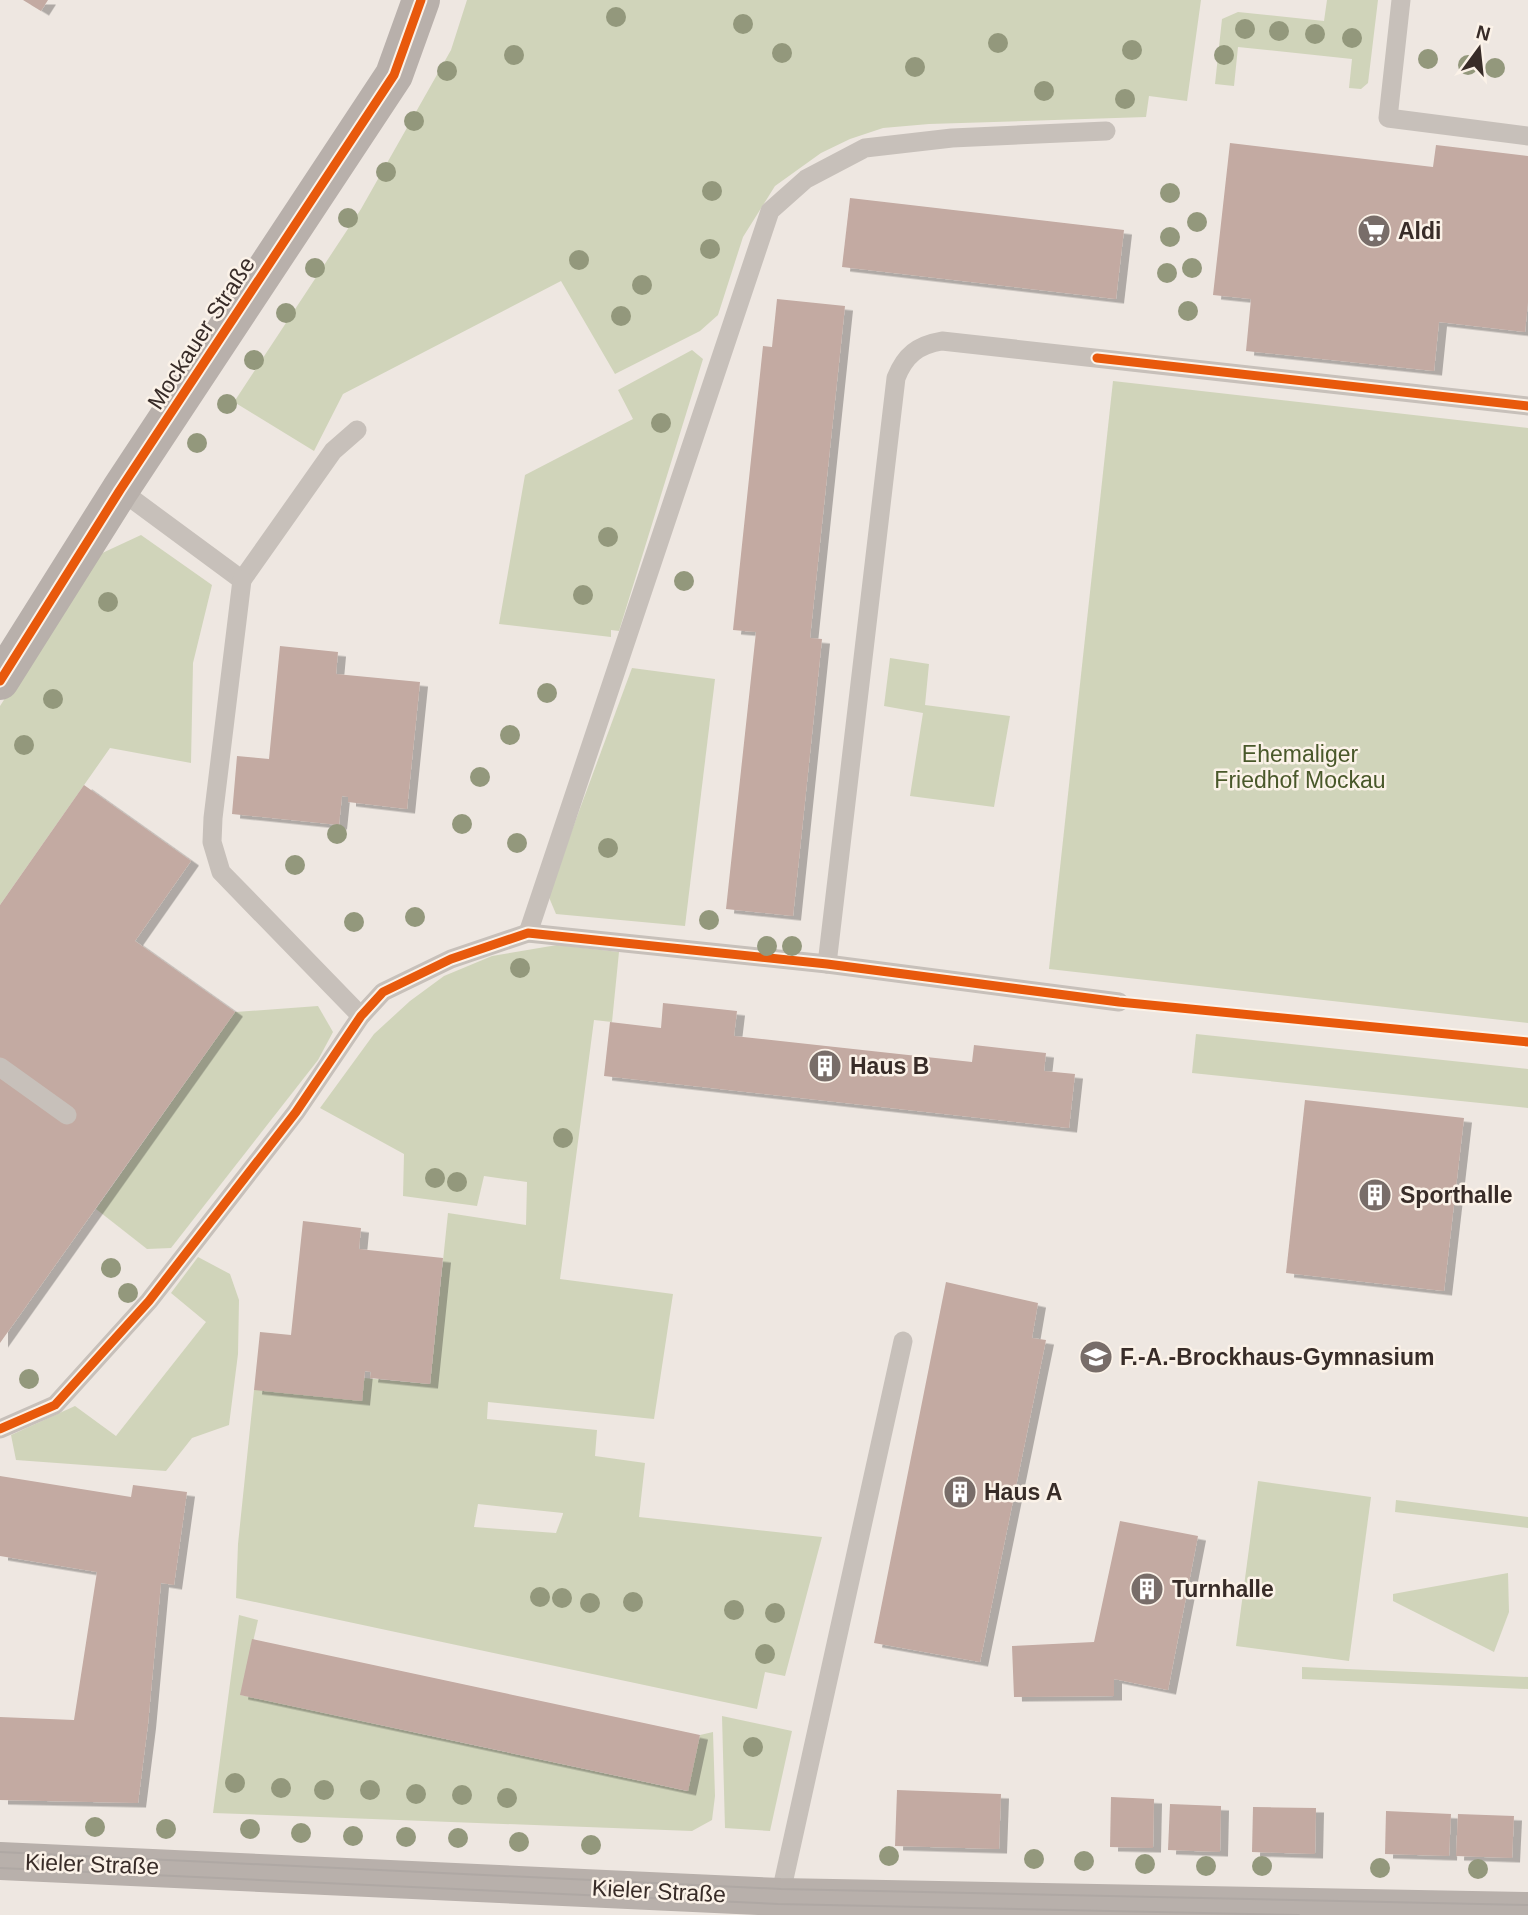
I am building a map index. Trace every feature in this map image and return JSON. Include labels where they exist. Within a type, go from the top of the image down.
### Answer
[{"type":"main road","name":"Mockauer Straße","points":[[0,681],[120,490],[394,75],[421,0]]},
{"type":"main road","name":"Kieler Straße","points":[[0,1861],[780,1897],[1528,1911]]},
{"type":"lane","points":[[1401,0],[1388,118],[1528,136]]},
{"type":"lane","points":[[528,933],[770,211],[806,179],[865,148],[952,138],[1106,131]]},
{"type":"lane","points":[[827,964],[896,378],[902,363],[913,351],[927,343],[942,341],[1528,406]]},
{"type":"lane","points":[[357,430],[333,451],[242,580],[212,842],[221,872],[361,1016]]},
{"type":"lane","points":[[120,490],[242,580]]},
{"type":"lane","points":[[0,1429],[55,1405],[149,1301],[296,1112],[361,1016],[383,992],[451,958],[528,933],[827,964],[1119,1002]]},
{"type":"lane","points":[[0,1068],[67,1115]]},
{"type":"lane","points":[[780,1897],[903,1341]]},
{"type":"green space","points":[[467,0],[1201,0],[1187,101],[1149,96],[1146,117],[929,124],[883,128],[850,139],[821,153],[775,186],[743,237],[718,315],[700,331],[615,374],[561,281],[343,394],[314,451],[234,402],[361,209],[451,50]]},
{"type":"green space","points":[[1327,0],[1378,0],[1368,83],[1361,89],[1349,88],[1352,59],[1238,47],[1234,86],[1215,84],[1222,19],[1238,12],[1324,21]]},
{"type":"green space","points":[[692,350],[703,359],[619,631],[611,630],[611,637],[499,624],[525,475],[633,419],[618,390]]},
{"type":"green space","name":"Ehemaliger Friedhof Mockau","points":[[1113,381],[1528,428],[1528,1023],[1049,969]]},
{"type":"green space","points":[[141,535],[212,585],[193,663],[191,763],[110,748],[0,905],[0,706],[98,555]]},
{"type":"green space","points":[[890,658],[929,664],[925,705],[1010,716],[994,807],[910,796],[923,713],[884,706]]},
{"type":"green space","points":[[632,668],[715,679],[685,926],[556,914],[548,895]]},
{"type":"green space","points":[[557,945],[619,952],[612,1022],[594,1020],[560,1279],[673,1294],[654,1419],[488,1402],[487,1419],[597,1430],[595,1456],[645,1463],[639,1517],[822,1537],[785,1676],[765,1672],[757,1709],[236,1598],[238,1544],[254,1390],[364,1378],[430,1384],[448,1213],[526,1225],[527,1182],[484,1176],[477,1206],[403,1196],[404,1154],[320,1108],[374,1034],[410,1001],[444,976],[492,956]],"holes":[[[478,1504],[563,1513],[556,1533],[474,1527]]]},
{"type":"green space","points":[[318,1006],[333,1032],[318,1060],[171,1248],[147,1249],[96,1209],[235,1012]]},
{"type":"green space","points":[[1196,1034],[1528,1069],[1528,1108],[1192,1073]]},
{"type":"green space","points":[[198,1257],[230,1274],[239,1300],[238,1354],[229,1425],[192,1438],[166,1471],[16,1460],[11,1435],[75,1406],[116,1436],[206,1322],[171,1293]]},
{"type":"green space","points":[[1258,1481],[1371,1497],[1349,1661],[1236,1646]]},
{"type":"green space","points":[[1396,1500],[1528,1517],[1528,1528],[1395,1512]]},
{"type":"green space","points":[[1508,1573],[1509,1612],[1494,1652],[1393,1601],[1393,1594]]},
{"type":"green space","points":[[239,1615],[258,1620],[241,1695],[687,1791],[700,1735],[713,1732],[715,1796],[712,1820],[692,1831],[213,1813]]},
{"type":"green space","points":[[1302,1667],[1528,1677],[1528,1689],[1302,1679]]},
{"type":"green space","points":[[722,1716],[792,1731],[770,1831],[725,1828]]},
{"type":"building","points":[[23,0],[48,0],[41,11]]},
{"type":"building","name":"Aldi","points":[[1230,143],[1433,167],[1436,145],[1528,156],[1528,302],[1525,332],[1439,322],[1434,371],[1246,351],[1251,299],[1213,295]]},
{"type":"building","points":[[850,198],[1124,230],[1116,299],[842,267]]},
{"type":"building","points":[[777,299],[845,306],[810,638],[822,639],[793,916],[726,909],[756,632],[733,630],[763,346],[772,347]]},
{"type":"building","points":[[280,646],[338,652],[336,674],[420,682],[407,809],[348,802],[348,797],[342,796],[339,825],[232,814],[237,756],[269,759]]},
{"type":"building","points":[[84,785],[191,861],[135,941],[235,1012],[0,1343],[0,905]]},
{"type":"building","name":"Haus B","points":[[663,1003],[737,1011],[734,1036],[972,1062],[974,1045],[1046,1053],[1044,1071],[1075,1074],[1069,1128],[604,1076],[610,1022],[661,1028]]},
{"type":"building","name":"Sporthalle","points":[[1305,1100],[1464,1118],[1444,1291],[1286,1273]]},
{"type":"building","points":[[303,1221],[361,1228],[359,1249],[443,1258],[430,1384],[370,1378],[371,1372],[365,1371],[362,1401],[254,1390],[260,1332],[291,1335]]},
{"type":"building","name":"Haus A","points":[[946,1282],[1038,1303],[1032,1338],[1046,1340],[980,1662],[874,1643]]},
{"type":"building","points":[[0,1476],[131,1497],[133,1485],[187,1492],[174,1585],[161,1583],[138,1803],[0,1800],[0,1717],[74,1720],[97,1572],[0,1556]]},
{"type":"building","name":"Turnhalle","points":[[1120,1521],[1198,1536],[1168,1690],[1114,1679],[1114,1696],[1014,1697],[1012,1646],[1094,1642]]},
{"type":"building","points":[[252,1639],[700,1735],[688,1791],[240,1695]]},
{"type":"building","points":[[897,1790],[1001,1794],[999,1849],[895,1846]]},
{"type":"building","points":[[1111,1797],[1154,1799],[1153,1848],[1110,1847]]},
{"type":"building","points":[[1170,1804],[1221,1806],[1220,1852],[1168,1850]]},
{"type":"building","points":[[1253,1807],[1316,1808],[1315,1854],[1252,1852]]},
{"type":"building","points":[[1386,1811],[1451,1814],[1449,1856],[1385,1854]]},
{"type":"building","points":[[1458,1814],[1514,1816],[1512,1858],[1456,1856]]},
{"type":"tram line","points":[[0,1852],[781,1889],[1528,1905]]},
{"type":"tram line","points":[[0,1868],[778,1904],[1299,1915]]},
{"type":"cycle path","points":[[0,681],[120,490],[394,75],[421,0]]},
{"type":"cycle path","points":[[1097,358],[1528,406]]},
{"type":"cycle path","points":[[0,1429],[55,1405],[149,1301],[296,1112],[361,1016],[383,992],[451,959],[528,933],[827,964],[1119,1002],[1528,1042]]},
{"type":"place","name":"Aldi","points":[[1374,231]]},
{"type":"place","name":"Haus B","points":[[825,1066]]},
{"type":"place","name":"Sporthalle","points":[[1375,1195]]},
{"type":"place","name":"F.-A.-Brockhaus-Gymnasium","points":[[1096,1357]]},
{"type":"place","name":"Haus A","points":[[960,1492]]},
{"type":"place","name":"Turnhalle","points":[[1147,1589]]}]
